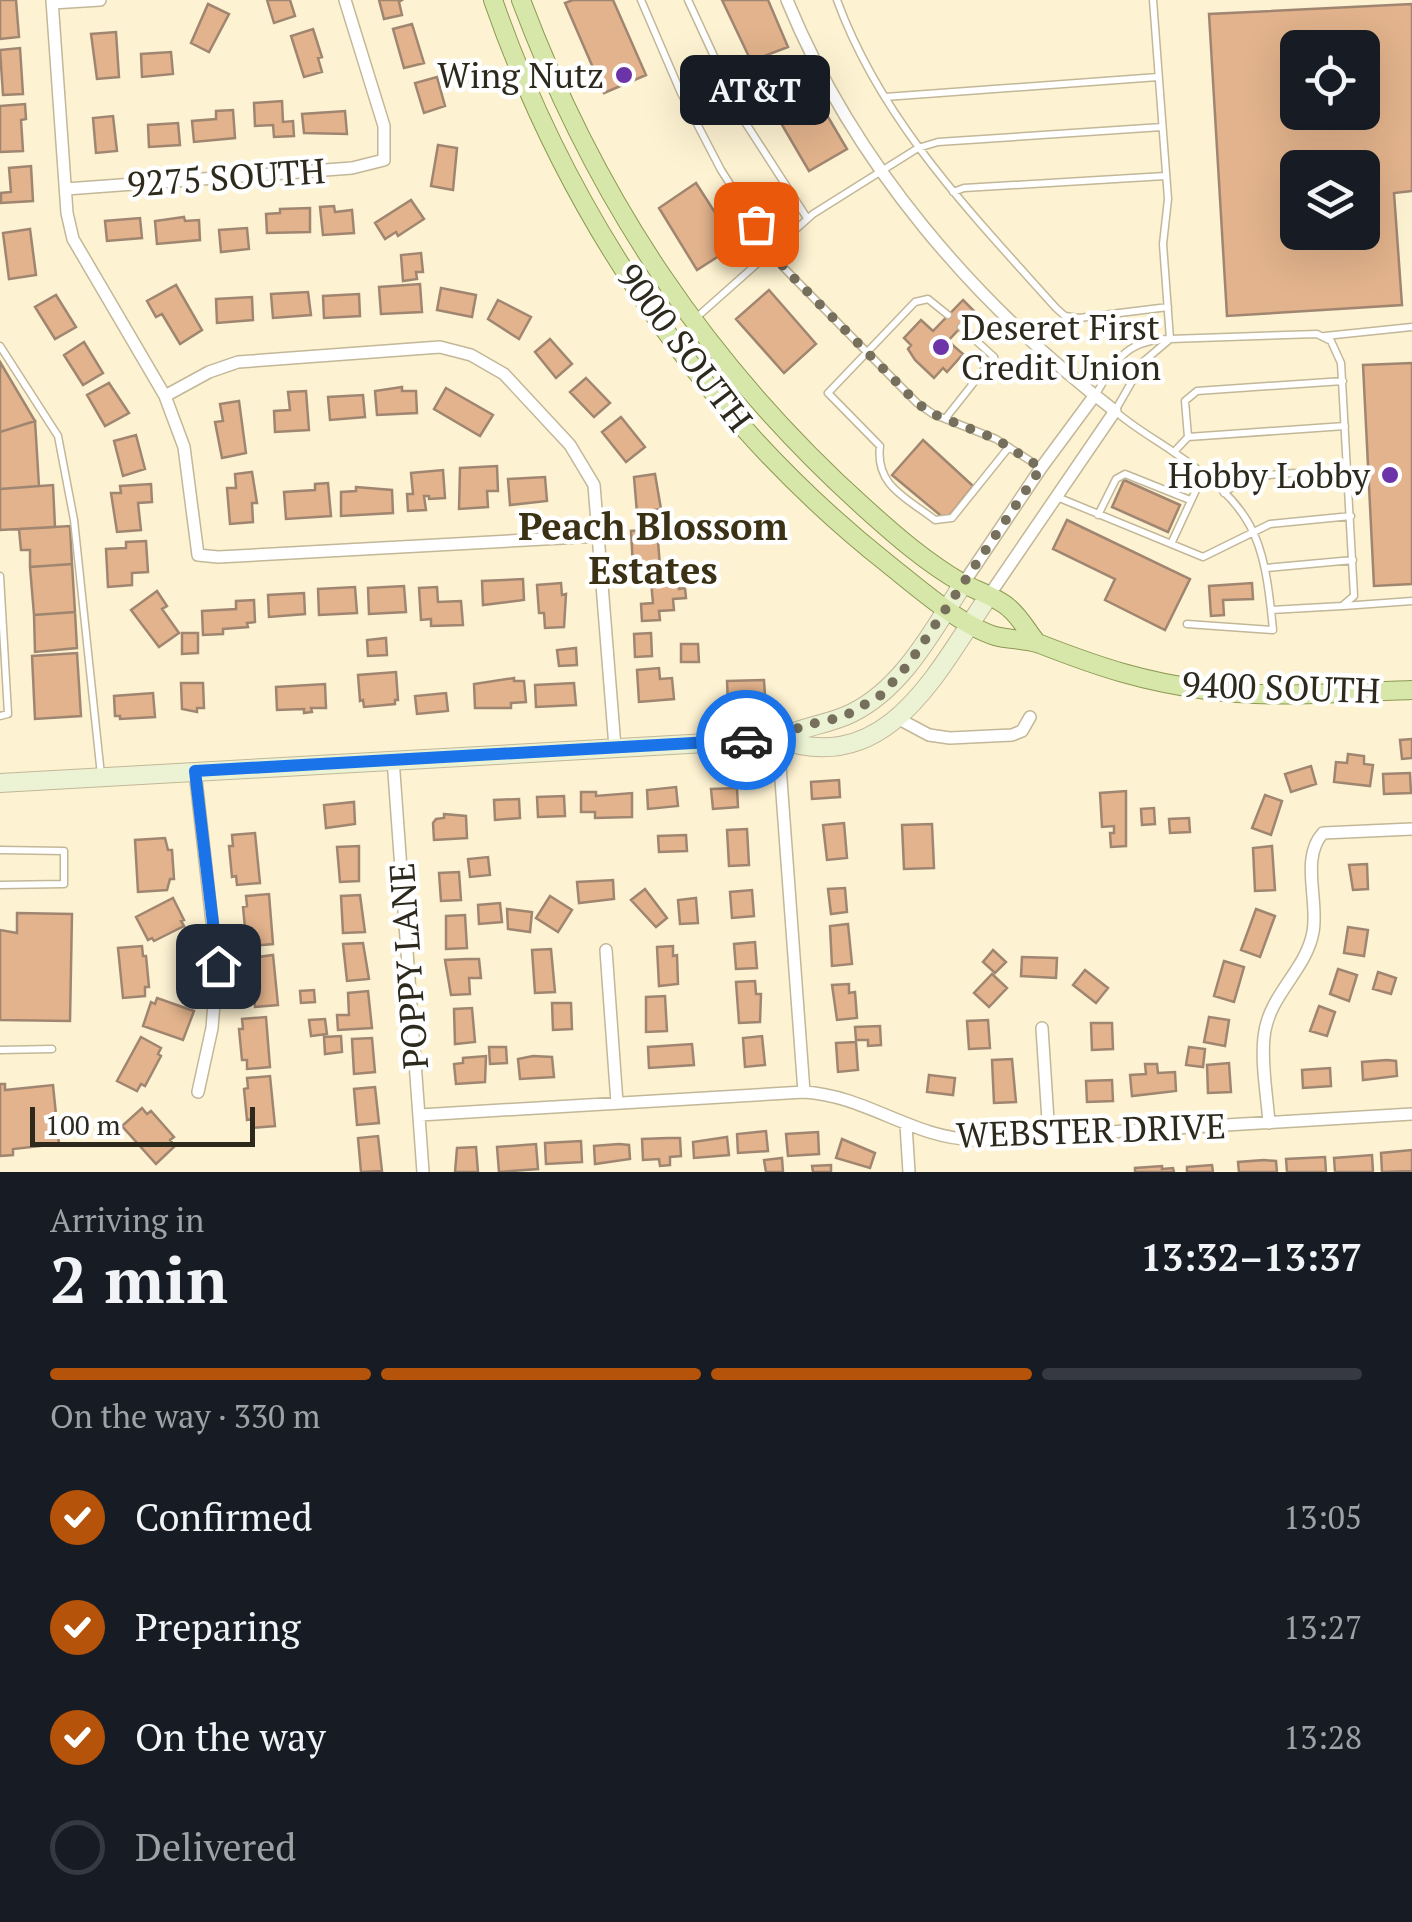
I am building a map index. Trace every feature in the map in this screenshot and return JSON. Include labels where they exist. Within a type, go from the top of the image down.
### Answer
[{"type":"main road","name":"9000 SOUTH","points":[[493,0],[535,104],[580,198],[673,342],[720,400],[816,501],[868,549],[970,623]]},
{"type":"main road","name":"9000 SOUTH","points":[[521,0],[564,104],[603,183],[644,252],[693,321],[754,398],[818,465],[909,546],[963,584],[988,596]]},
{"type":"main road","points":[[0,783],[778,738],[802,726],[843,717],[881,695],[908,665],[963,584]]},
{"type":"main road","points":[[778,738],[802,747],[845,743],[874,734],[900,719],[926,690],[988,596]]},
{"type":"main road","name":"9400 SOUTH","points":[[988,596],[1008,606],[1037,643]]},
{"type":"main road","name":"9400 SOUTH","points":[[970,623],[993,636],[1037,643],[1077,661],[1124,675],[1210,691],[1286,694],[1412,690]]},
{"type":"street","points":[[100,0],[52,2],[73,238],[165,396],[184,447],[198,555],[600,536]]},
{"type":"street","name":"9275 SOUTH","points":[[66,188],[363,167],[384,160],[384,126],[345,0]]},
{"type":"street","points":[[787,0],[831,90],[882,171],[963,273],[1011,323],[1115,411],[988,596]]},
{"type":"street","points":[[165,396],[209,372],[238,362],[422,347],[456,350],[504,374],[570,445],[594,485],[615,747]]},
{"type":"street","points":[[963,584],[1095,396]]},
{"type":"street","points":[[900,719],[929,735],[950,738],[1012,735],[1022,731],[1030,717]]},
{"type":"street","points":[[778,738],[804,1092]]},
{"type":"street","name":"POPPY LANE","points":[[393,759],[424,1172]]},
{"type":"street","points":[[195,771],[218,966],[212,1028],[198,1092]]},
{"type":"street","points":[[1269,1123],[1264,1035],[1274,1004],[1311,943],[1315,916],[1312,852],[1316,841],[1323,833],[1412,829]]},
{"type":"street","points":[[606,950],[617,1103]]},
{"type":"street","points":[[184,965],[218,966]]},
{"type":"street","points":[[1042,1028],[1050,1136]]},
{"type":"street","name":"WEBSTER DRIVE","points":[[420,1115],[804,1092],[853,1100],[906,1126],[952,1139],[1412,1114]]},
{"type":"street","points":[[906,1126],[909,1172]]},
{"type":"lane","points":[[641,0],[680,93],[721,170],[784,268],[917,403],[1009,447],[1041,468]]},
{"type":"lane","points":[[688,0],[742,119],[807,218]]},
{"type":"lane","points":[[837,0],[859,53],[918,148],[952,192],[1066,316],[1079,318],[1168,308]]},
{"type":"lane","points":[[1153,0],[1168,206],[1164,244],[1170,339],[1133,375],[1115,411],[1174,452],[1246,514],[1266,568],[1273,630],[1187,624]]},
{"type":"lane","points":[[885,96],[1158,77]]},
{"type":"lane","points":[[693,321],[807,218],[918,148],[938,142],[1162,127]]},
{"type":"lane","points":[[952,192],[964,188],[1166,176]]},
{"type":"lane","points":[[948,315],[928,299],[915,302],[828,393],[880,446],[884,480],[935,520],[952,518],[1009,447]]},
{"type":"lane","points":[[945,419],[994,356],[961,327]]},
{"type":"lane","points":[[1095,396],[1114,363],[1146,339],[1324,336],[1412,327]]},
{"type":"lane","points":[[1324,336],[1335,346],[1343,381],[1354,596],[1342,606]]},
{"type":"lane","points":[[0,346],[58,436],[74,520],[101,777]]},
{"type":"lane","points":[[1188,437],[1185,401],[1196,391],[1343,381]]},
{"type":"lane","points":[[1174,452],[1188,437],[1346,426]]},
{"type":"lane","points":[[1224,493],[1253,477],[1348,472]]},
{"type":"lane","points":[[1098,515],[1116,479],[1125,474],[1190,500]]},
{"type":"lane","points":[[1171,544],[1203,475]]},
{"type":"lane","points":[[1056,496],[1203,557],[1270,524],[1351,516]]},
{"type":"lane","points":[[1266,568],[1353,560]]},
{"type":"lane","points":[[0,576],[8,714],[0,716]]},
{"type":"lane","points":[[1271,610],[1412,602]]},
{"type":"lane","points":[[0,850],[64,851],[64,884],[0,885]]},
{"type":"lane","points":[[0,1050],[52,1049]]},
{"type":"building","points":[[0,0],[16,0],[19,37],[0,39]]},
{"type":"building","points":[[267,0],[290,0],[295,16],[274,23]]},
{"type":"building","points":[[379,0],[402,0],[402,15],[384,19]]},
{"type":"building","points":[[613,0],[646,75],[604,93],[565,3]]},
{"type":"building","points":[[722,0],[768,0],[788,47],[751,61]]},
{"type":"building","points":[[208,4],[229,14],[209,52],[191,43]]},
{"type":"building","points":[[1412,4],[1412,191],[1394,193],[1402,305],[1227,316],[1209,14]]},
{"type":"building","points":[[412,24],[424,63],[404,68],[393,29]]},
{"type":"building","points":[[313,29],[322,57],[318,58],[322,72],[304,77],[291,36]]},
{"type":"building","points":[[116,32],[119,77],[97,79],[91,34]]},
{"type":"building","points":[[20,48],[23,94],[3,95],[0,50]]},
{"type":"building","points":[[171,52],[173,74],[142,77],[141,54]]},
{"type":"building","points":[[798,66],[847,149],[809,171],[761,89]]},
{"type":"building","points":[[437,77],[445,106],[424,113],[415,83]]},
{"type":"building","points":[[282,101],[283,122],[293,121],[294,136],[274,137],[273,125],[255,126],[254,103]]},
{"type":"building","points":[[25,104],[26,119],[21,120],[23,151],[0,152],[0,106]]},
{"type":"building","points":[[233,110],[235,138],[194,142],[192,121],[216,119],[216,111]]},
{"type":"building","points":[[345,111],[347,134],[304,133],[302,114]]},
{"type":"building","points":[[113,116],[117,151],[96,153],[93,118]]},
{"type":"building","points":[[178,123],[180,145],[149,147],[148,125]]},
{"type":"building","points":[[438,145],[457,148],[453,190],[431,186]]},
{"type":"building","points":[[31,166],[33,201],[1,203],[1,193],[11,192],[9,168]]},
{"type":"building","points":[[696,183],[736,245],[697,270],[659,208]]},
{"type":"building","points":[[411,200],[424,219],[398,236],[396,232],[385,239],[375,223]]},
{"type":"building","points":[[334,206],[335,212],[352,210],[354,233],[323,235],[320,207]]},
{"type":"building","points":[[310,208],[310,232],[267,233],[266,214],[280,213],[280,209]]},
{"type":"building","points":[[184,217],[185,221],[199,220],[200,240],[157,244],[155,221]]},
{"type":"building","points":[[140,218],[142,238],[107,241],[105,221]]},
{"type":"building","points":[[247,228],[249,249],[221,252],[219,230]]},
{"type":"building","points":[[30,229],[36,275],[9,279],[3,233]]},
{"type":"building","points":[[421,253],[423,272],[416,272],[417,279],[403,281],[401,255]]},
{"type":"building","points":[[420,284],[422,312],[381,314],[379,287]]},
{"type":"building","points":[[176,285],[202,330],[180,344],[162,314],[156,317],[147,301]]},
{"type":"building","points":[[441,288],[476,295],[472,317],[437,310]]},
{"type":"building","points":[[769,290],[816,344],[784,373],[736,319]]},
{"type":"building","points":[[308,292],[311,315],[273,318],[271,294]]},
{"type":"building","points":[[359,294],[360,316],[324,318],[323,296]]},
{"type":"building","points":[[56,295],[76,327],[55,339],[35,307]]},
{"type":"building","points":[[252,297],[253,320],[217,323],[216,299]]},
{"type":"building","points":[[498,300],[531,317],[519,339],[488,319]]},
{"type":"building","points":[[963,300],[975,312],[948,341],[963,354],[947,372],[943,368],[934,378],[915,360],[908,349],[911,345],[904,338],[921,320],[933,331]]},
{"type":"building","points":[[550,339],[572,364],[556,378],[535,352]]},
{"type":"building","points":[[84,342],[103,373],[83,385],[64,355]]},
{"type":"building","points":[[0,362],[35,421],[0,432]]},
{"type":"building","name":"Hobby Lobby","points":[[1412,363],[1412,584],[1374,586],[1363,365]]},
{"type":"building","points":[[586,378],[610,403],[594,417],[570,392]]},
{"type":"building","points":[[109,383],[129,413],[105,426],[87,395]]},
{"type":"building","points":[[402,387],[402,391],[416,391],[417,413],[377,415],[375,391]]},
{"type":"building","points":[[446,388],[493,415],[480,436],[434,409]]},
{"type":"building","points":[[306,391],[309,430],[275,432],[274,411],[290,410],[288,392]]},
{"type":"building","points":[[363,395],[365,417],[330,420],[328,397]]},
{"type":"building","points":[[239,401],[246,453],[222,458],[215,422],[223,421],[220,404]]},
{"type":"building","points":[[621,417],[645,447],[626,462],[602,432]]},
{"type":"building","points":[[35,421],[39,486],[0,489],[0,432]]},
{"type":"building","points":[[136,435],[145,469],[123,476],[114,441]]},
{"type":"building","points":[[923,440],[973,486],[946,520],[892,475]]},
{"type":"building","points":[[497,466],[498,491],[487,491],[488,507],[459,509],[460,468]]},
{"type":"building","points":[[443,470],[445,498],[424,496],[426,510],[408,511],[407,494],[413,494],[411,473]]},
{"type":"building","points":[[252,472],[257,503],[252,503],[253,522],[230,524],[227,488],[236,488],[235,474]]},
{"type":"building","points":[[655,474],[661,509],[637,513],[634,477]]},
{"type":"building","points":[[545,477],[547,501],[510,505],[508,479]]},
{"type":"building","points":[[1124,480],[1180,505],[1168,532],[1112,507]]},
{"type":"building","points":[[328,483],[331,516],[286,519],[284,492],[315,490],[315,484]]},
{"type":"building","points":[[151,484],[152,502],[138,503],[141,530],[117,532],[111,493],[121,493],[120,486]]},
{"type":"building","points":[[53,485],[55,527],[0,530],[0,489]]},
{"type":"building","points":[[356,487],[392,490],[393,513],[341,516],[341,492],[356,491]]},
{"type":"building","points":[[1067,520],[1190,579],[1165,630],[1105,600],[1115,579],[1053,549]]},
{"type":"building","points":[[70,526],[72,564],[30,567],[30,550],[21,550],[19,529]]},
{"type":"building","points":[[657,529],[660,566],[633,567],[631,531]]},
{"type":"building","points":[[146,541],[148,572],[132,573],[132,585],[108,587],[106,549]]},
{"type":"building","points":[[72,564],[75,612],[34,615],[30,567]]},
{"type":"building","points":[[523,579],[524,600],[483,605],[482,581]]},
{"type":"building","points":[[679,580],[679,589],[685,588],[686,598],[673,599],[674,610],[659,611],[660,620],[642,621],[641,604],[653,603],[651,582]]},
{"type":"building","points":[[561,583],[562,595],[566,594],[564,627],[545,628],[544,613],[539,613],[537,585]]},
{"type":"building","points":[[1252,583],[1253,599],[1223,600],[1224,615],[1211,616],[1209,586]]},
{"type":"building","points":[[404,586],[406,612],[369,614],[368,588]]},
{"type":"building","points":[[355,587],[357,613],[319,615],[318,589]]},
{"type":"building","points":[[437,587],[438,602],[461,601],[463,625],[431,626],[431,619],[421,620],[419,588]]},
{"type":"building","points":[[157,591],[167,606],[162,609],[179,633],[159,647],[131,610]]},
{"type":"building","points":[[304,593],[305,614],[269,617],[268,595]]},
{"type":"building","points":[[254,600],[255,622],[247,623],[248,627],[203,635],[202,611],[236,609],[236,601]]},
{"type":"building","points":[[75,612],[77,648],[35,652],[34,615]]},
{"type":"building","points":[[182,633],[198,633],[198,653],[182,654]]},
{"type":"building","points":[[651,633],[652,656],[635,657],[634,634]]},
{"type":"building","points":[[386,638],[387,655],[368,656],[367,640]]},
{"type":"building","points":[[681,644],[698,644],[699,662],[681,662]]},
{"type":"building","points":[[576,648],[577,665],[559,666],[557,650]]},
{"type":"building","points":[[77,653],[81,716],[35,719],[32,656]]},
{"type":"building","points":[[659,668],[660,679],[672,678],[674,699],[639,702],[637,670]]},
{"type":"building","points":[[396,672],[395,704],[364,707],[358,675]]},
{"type":"building","points":[[514,678],[524,681],[526,702],[511,703],[511,708],[475,708],[474,684]]},
{"type":"building","points":[[764,680],[765,696],[757,697],[757,703],[728,704],[727,681]]},
{"type":"building","points":[[181,683],[203,683],[204,708],[197,708],[197,712],[182,709]]},
{"type":"building","points":[[574,683],[576,705],[536,707],[535,685]]},
{"type":"building","points":[[325,684],[326,708],[311,708],[312,712],[304,713],[304,709],[277,710],[276,687]]},
{"type":"building","points":[[153,693],[155,717],[115,716],[114,696]]},
{"type":"building","points":[[446,693],[448,711],[417,714],[415,696]]},
{"type":"building","points":[[1412,739],[1412,758],[1402,759],[1400,740]]},
{"type":"building","points":[[1348,754],[1364,756],[1364,764],[1373,765],[1370,786],[1334,782],[1336,762],[1347,763]]},
{"type":"building","points":[[1311,766],[1316,784],[1291,792],[1285,774]]},
{"type":"building","points":[[1410,773],[1411,793],[1384,794],[1383,774]]},
{"type":"building","points":[[839,780],[840,797],[812,799],[811,782]]},
{"type":"building","points":[[676,787],[678,806],[648,809],[647,790]]},
{"type":"building","points":[[737,788],[738,807],[713,809],[711,789]]},
{"type":"building","points":[[1126,791],[1126,846],[1111,847],[1114,826],[1102,827],[1100,793]]},
{"type":"building","points":[[581,792],[596,792],[596,796],[632,793],[632,817],[595,818],[595,812],[581,812]]},
{"type":"building","points":[[1265,795],[1282,801],[1271,835],[1252,828]]},
{"type":"building","points":[[564,796],[565,816],[538,817],[537,797]]},
{"type":"building","points":[[519,799],[520,818],[495,820],[494,800]]},
{"type":"building","points":[[354,802],[355,824],[326,828],[324,805]]},
{"type":"building","points":[[1154,808],[1155,824],[1142,825],[1141,809]]},
{"type":"building","points":[[444,814],[466,816],[467,838],[434,840],[433,823],[444,818]]},
{"type":"building","points":[[1189,818],[1190,832],[1170,833],[1169,819]]},
{"type":"building","points":[[844,823],[847,858],[827,860],[823,825]]},
{"type":"building","points":[[932,824],[934,868],[904,869],[902,825]]},
{"type":"building","points":[[747,829],[749,865],[729,866],[727,830]]},
{"type":"building","points":[[255,833],[260,883],[237,885],[236,876],[232,877],[232,835]]},
{"type":"building","points":[[686,835],[687,851],[659,852],[658,836]]},
{"type":"building","points":[[165,838],[168,850],[172,850],[174,879],[170,879],[167,890],[138,892],[135,840]]},
{"type":"building","points":[[359,846],[359,881],[340,882],[337,847]]},
{"type":"building","points":[[1272,846],[1275,890],[1255,891],[1253,848]]},
{"type":"building","points":[[488,857],[490,875],[470,877],[468,859]]},
{"type":"building","points":[[1367,864],[1368,889],[1353,890],[1349,865]]},
{"type":"building","points":[[459,872],[461,900],[441,901],[439,873]]},
{"type":"building","points":[[613,880],[614,899],[579,903],[577,882]]},
{"type":"building","points":[[845,888],[847,912],[831,914],[828,889]]},
{"type":"building","points":[[645,889],[667,918],[656,927],[631,900]]},
{"type":"building","points":[[752,890],[754,916],[732,918],[730,892]]},
{"type":"building","points":[[269,894],[273,944],[251,946],[250,937],[246,938],[246,896]]},
{"type":"building","points":[[360,895],[365,932],[343,933],[341,896]]},
{"type":"building","points":[[550,896],[572,910],[558,932],[536,918]]},
{"type":"building","points":[[173,898],[184,926],[154,941],[148,940],[136,917]]},
{"type":"building","points":[[696,898],[698,923],[680,924],[678,900]]},
{"type":"building","points":[[500,903],[502,922],[479,924],[478,905]]},
{"type":"building","points":[[507,909],[532,912],[530,932],[508,929]]},
{"type":"building","points":[[1256,909],[1275,916],[1260,957],[1241,950]]},
{"type":"building","points":[[17,913],[72,914],[70,1021],[0,1020],[0,930],[17,933]]},
{"type":"building","points":[[465,915],[467,948],[446,949],[446,916]]},
{"type":"building","points":[[848,924],[852,964],[832,966],[830,926]]},
{"type":"building","points":[[1348,927],[1368,930],[1364,956],[1344,953]]},
{"type":"building","points":[[755,942],[757,968],[736,969],[734,944]]},
{"type":"building","points":[[363,943],[369,979],[347,981],[343,944]]},
{"type":"building","points":[[142,946],[149,987],[145,987],[145,996],[123,998],[118,948]]},
{"type":"building","points":[[673,946],[678,984],[659,986],[657,947]]},
{"type":"building","points":[[551,949],[555,992],[535,993],[532,950]]},
{"type":"building","points":[[993,950],[1006,962],[995,973],[983,962]]},
{"type":"building","points":[[273,955],[278,1005],[255,1007],[254,999],[250,999],[250,958]]},
{"type":"building","points":[[1022,957],[1057,958],[1056,978],[1021,976]]},
{"type":"building","points":[[479,959],[481,978],[469,978],[470,994],[451,995],[445,960]]},
{"type":"building","points":[[1224,961],[1244,967],[1234,1002],[1214,996]]},
{"type":"building","points":[[1338,969],[1357,975],[1349,1001],[1330,994]]},
{"type":"building","points":[[1085,970],[1108,988],[1096,1003],[1073,985]]},
{"type":"building","points":[[1378,972],[1396,978],[1391,994],[1373,989]]},
{"type":"building","points":[[992,974],[1007,988],[989,1007],[974,993]]},
{"type":"building","points":[[755,981],[756,994],[761,994],[760,1022],[739,1023],[736,982]]},
{"type":"building","points":[[849,984],[849,993],[855,992],[857,1018],[837,1020],[832,985]]},
{"type":"building","points":[[314,990],[315,1002],[301,1003],[300,991]]},
{"type":"building","points":[[368,991],[372,1028],[338,1030],[337,1015],[349,1015],[348,993]]},
{"type":"building","points":[[665,996],[667,1031],[646,1032],[646,997]]},
{"type":"building","points":[[157,998],[194,1011],[183,1040],[143,1026],[151,1002],[155,1004]]},
{"type":"building","points":[[552,1003],[571,1003],[572,1029],[553,1030]]},
{"type":"building","points":[[1319,1006],[1335,1012],[1327,1036],[1310,1031]]},
{"type":"building","points":[[472,1008],[475,1042],[455,1044],[454,1009]]},
{"type":"building","points":[[266,1017],[270,1067],[247,1069],[247,1060],[242,1060],[242,1019]]},
{"type":"building","points":[[1209,1017],[1229,1020],[1225,1046],[1204,1042]]},
{"type":"building","points":[[325,1019],[327,1034],[311,1036],[309,1020]]},
{"type":"building","points":[[988,1020],[990,1048],[969,1049],[967,1021]]},
{"type":"building","points":[[1091,1023],[1112,1023],[1113,1049],[1092,1050]]},
{"type":"building","points":[[880,1026],[881,1045],[868,1046],[868,1040],[856,1040],[855,1027]]},
{"type":"building","points":[[341,1036],[342,1052],[325,1054],[324,1037]]},
{"type":"building","points":[[762,1036],[765,1065],[745,1067],[743,1038]]},
{"type":"building","points":[[141,1037],[161,1048],[161,1056],[145,1086],[141,1084],[137,1091],[117,1081]]},
{"type":"building","points":[[372,1038],[375,1072],[354,1074],[352,1039]]},
{"type":"building","points":[[856,1042],[858,1070],[838,1072],[836,1043]]},
{"type":"building","points":[[692,1044],[694,1065],[649,1068],[648,1047]]},
{"type":"building","points":[[489,1047],[506,1047],[507,1063],[490,1064]]},
{"type":"building","points":[[1189,1047],[1205,1049],[1203,1067],[1186,1065]]},
{"type":"building","points":[[486,1056],[485,1082],[456,1084],[454,1064],[463,1063],[463,1058]]},
{"type":"building","points":[[552,1057],[554,1077],[520,1079],[518,1059]]},
{"type":"building","points":[[1012,1059],[1016,1102],[994,1103],[992,1060]]},
{"type":"building","points":[[1396,1061],[1397,1076],[1363,1080],[1362,1062]]},
{"type":"building","points":[[1229,1063],[1231,1092],[1208,1093],[1207,1065]]},
{"type":"building","points":[[1145,1064],[1157,1064],[1158,1073],[1175,1072],[1176,1091],[1132,1096],[1130,1075],[1146,1074]]},
{"type":"building","points":[[1330,1068],[1331,1086],[1303,1088],[1302,1070]]},
{"type":"building","points":[[929,1075],[955,1078],[953,1095],[927,1092]]},
{"type":"building","points":[[270,1076],[275,1126],[252,1128],[251,1119],[247,1120],[247,1078]]},
{"type":"building","points":[[1112,1080],[1113,1101],[1087,1102],[1086,1081]]},
{"type":"building","points":[[0,1084],[5,1084],[5,1090],[53,1085],[59,1144],[13,1149],[13,1155],[0,1156]]},
{"type":"building","points":[[375,1087],[379,1123],[357,1125],[354,1089]]},
{"type":"building","points":[[142,1108],[147,1114],[151,1111],[174,1137],[170,1140],[175,1146],[156,1164],[122,1126]]},
{"type":"building","points":[[766,1131],[768,1151],[738,1153],[737,1134]]},
{"type":"building","points":[[818,1132],[819,1154],[788,1156],[786,1134]]},
{"type":"building","points":[[378,1136],[382,1171],[361,1172],[358,1138]]},
{"type":"building","points":[[727,1137],[729,1155],[694,1158],[693,1142]]},
{"type":"building","points":[[680,1138],[681,1156],[670,1157],[670,1165],[660,1166],[659,1159],[643,1160],[642,1139]]},
{"type":"building","points":[[842,1139],[875,1153],[870,1168],[836,1158]]},
{"type":"building","points":[[581,1141],[582,1162],[546,1164],[545,1143]]},
{"type":"building","points":[[536,1144],[538,1169],[499,1172],[497,1147]]},
{"type":"building","points":[[629,1145],[630,1159],[595,1164],[594,1146]]},
{"type":"building","points":[[476,1147],[478,1172],[455,1172],[457,1148]]},
{"type":"building","points":[[1412,1150],[1412,1171],[1382,1172],[1381,1153]]},
{"type":"building","points":[[1372,1155],[1373,1172],[1335,1172],[1334,1158]]},
{"type":"building","points":[[1325,1157],[1326,1172],[1287,1172],[1286,1159]]},
{"type":"building","points":[[782,1158],[783,1172],[766,1172],[764,1160]]},
{"type":"building","points":[[1276,1161],[1277,1172],[1239,1172],[1238,1162]]},
{"type":"building","points":[[831,1165],[831,1172],[813,1172],[812,1166]]},
{"type":"building","points":[[1212,1165],[1213,1172],[1187,1172],[1187,1167]]},
{"type":"building","points":[[1135,1168],[1173,1168],[1174,1172],[1135,1172]]},
{"type":"way so far","points":[[746,740],[778,738],[802,726],[843,717],[881,695],[908,665],[1041,468],[996,439],[933,414],[917,403],[784,268],[756,224]]},
{"type":"place","name":"Wing Nutz","points":[[624,75]]},
{"type":"place","name":"AT&T","points":[[756,224]]},
{"type":"place","name":"Deseret First Credit Union","points":[[941,347]]},
{"type":"place","name":"Hobby Lobby","points":[[1390,475]]},
{"type":"district","name":"Peach Blossom Estates","points":[[653,548]]},
{"type":"route","points":[[218,966],[195,771],[746,740]]}]
